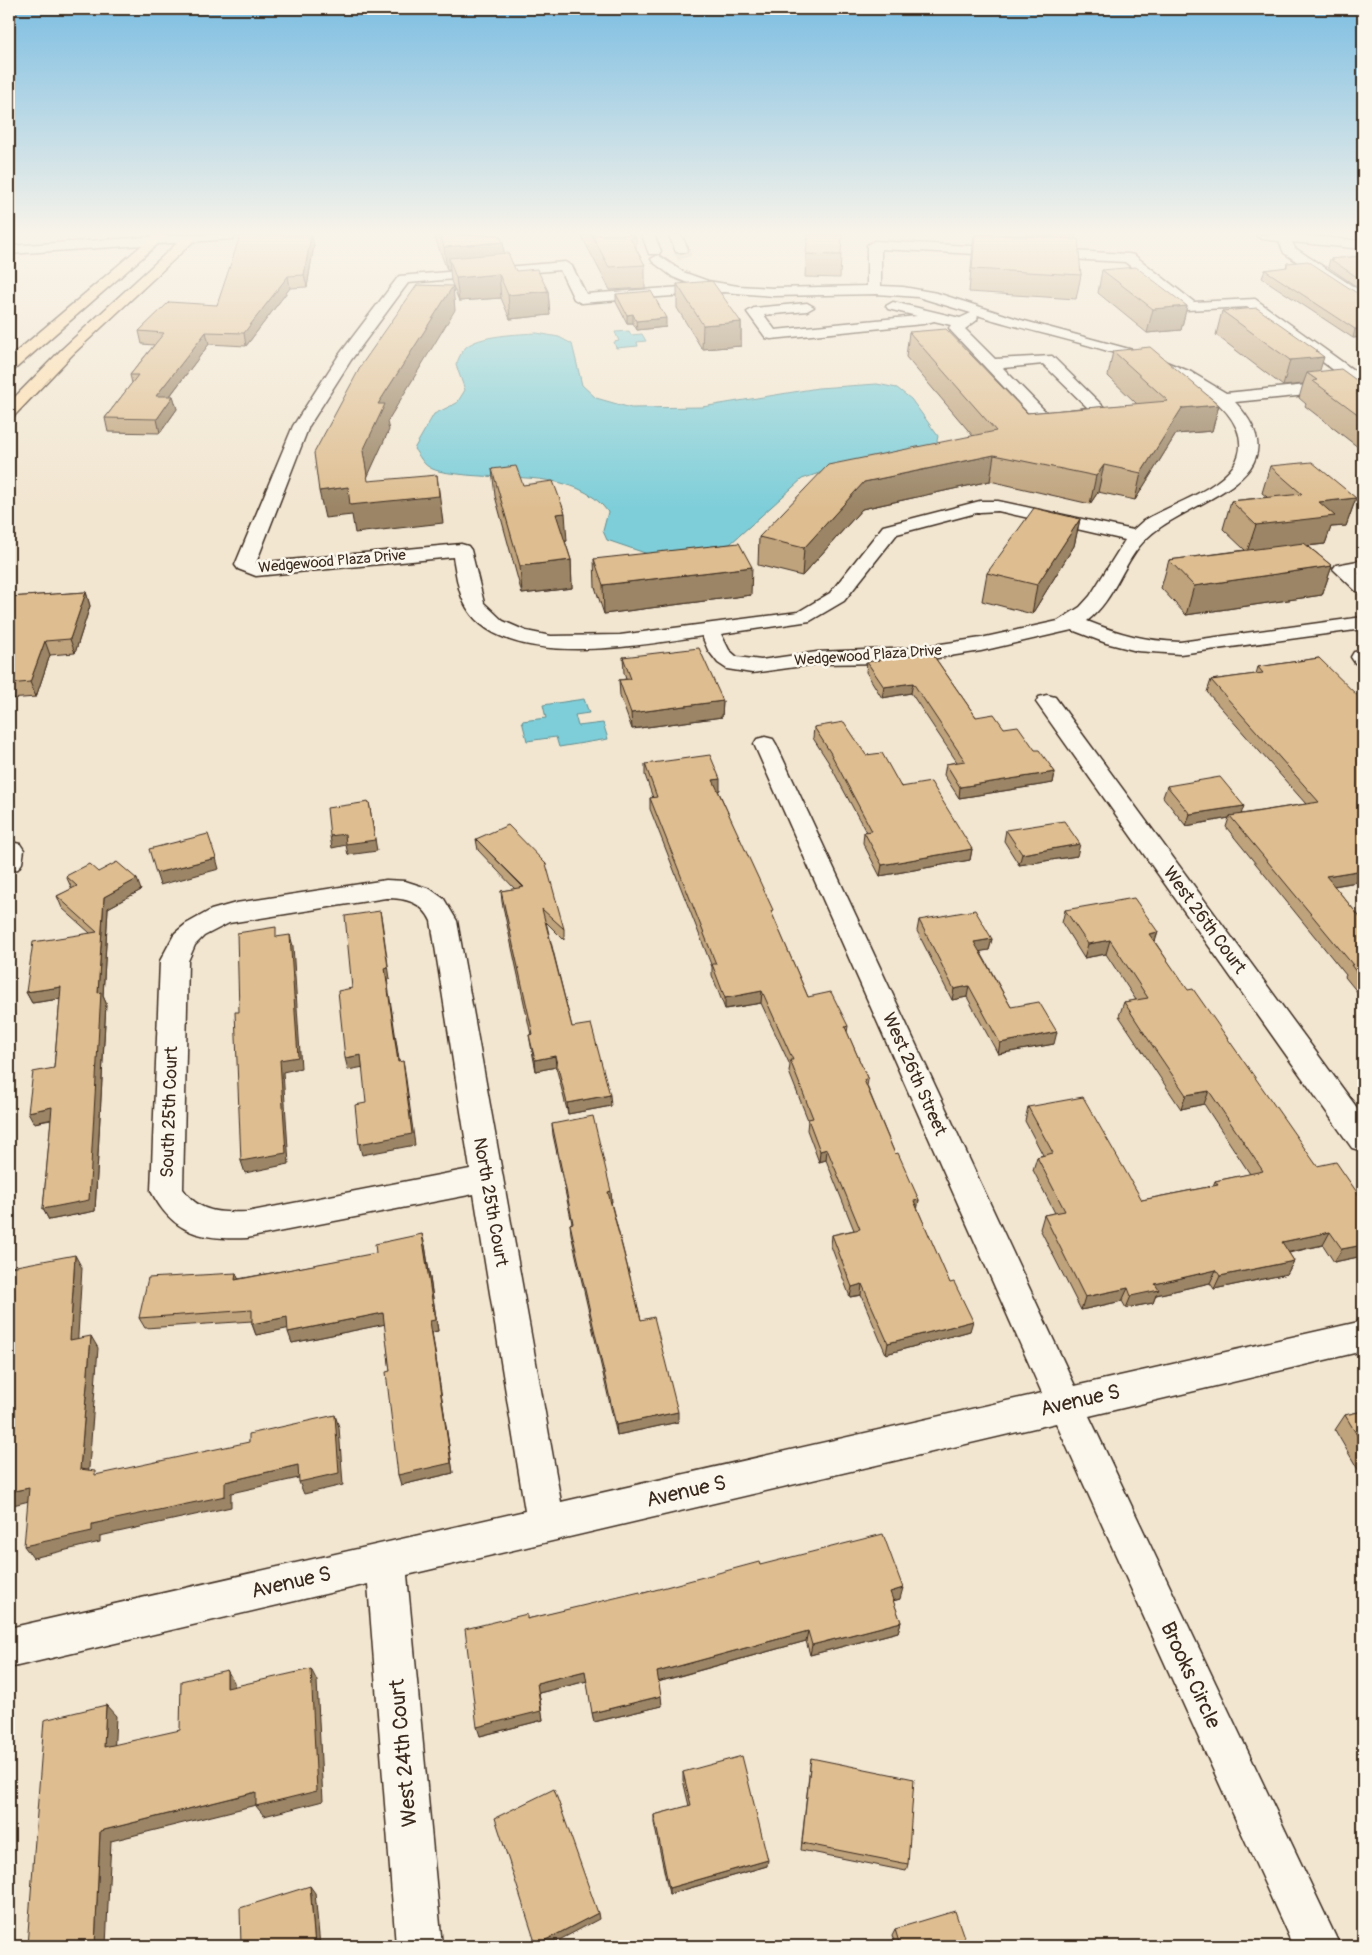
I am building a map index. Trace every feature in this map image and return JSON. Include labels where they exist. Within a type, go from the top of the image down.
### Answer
[{"type":"main road","points":[[9,366],[55,326]]},
{"type":"main road","points":[[9,412],[66,352],[94,326]]},
{"type":"street","name":"Wedgewood Plaza Drive","points":[[368,326],[344,358],[301,426],[245,565],[256,570],[461,550],[476,607],[490,624],[511,634],[543,641],[577,644],[609,642],[803,617],[837,597],[890,530],[980,507],[998,506],[1137,537]]},
{"type":"street","points":[[765,326],[771,335],[860,326]]},
{"type":"street","points":[[958,326],[956,328],[1043,418],[1101,412],[1047,359],[991,364]]},
{"type":"street","name":"Wedgewood Plaza Drive","points":[[709,629],[722,658],[735,664],[750,666],[808,658],[897,656],[982,645],[1073,623],[1094,604],[1137,537],[1149,526],[1166,515],[1223,485],[1233,478],[1245,462],[1249,450],[1245,430],[1232,408],[1222,398],[1193,379],[1156,364],[1030,326]]},
{"type":"street","points":[[1283,326],[1363,385]]},
{"type":"street","points":[[1222,398],[1363,385]]},
{"type":"street","points":[[1363,566],[1343,569],[1363,587]]},
{"type":"street","points":[[1073,623],[1126,644],[1152,648],[1180,648],[1363,623]]},
{"type":"street","name":"West 26th Court","points":[[1047,702],[1363,1139]]},
{"type":"street","name":"West 26th Street","points":[[765,744],[1065,1404]]},
{"type":"street","name":"South 25th Court","points":[[418,892],[386,889],[236,912],[208,922],[184,940],[174,961],[167,1191],[177,1208],[194,1220],[219,1226],[247,1225],[487,1179]]},
{"type":"street","name":"North 25th Court","points":[[418,892],[435,904],[444,921],[546,1524]]},
{"type":"street","name":"Avenue S","points":[[9,1648],[1363,1336]]},
{"type":"street","name":"Brooks Circle","points":[[1065,1404],[1317,1946]]},
{"type":"street","name":"West 24th Court","points":[[386,1560],[419,1946]]},
{"type":"water","points":[[629,331],[631,335],[642,334],[646,341],[637,342],[638,346],[616,348],[614,342],[619,341],[615,332]]},
{"type":"water","points":[[537,333],[559,337],[572,344],[582,385],[596,398],[631,408],[702,407],[818,388],[877,384],[897,388],[911,399],[938,436],[936,446],[828,470],[802,479],[730,544],[648,554],[607,540],[603,531],[608,512],[594,498],[578,488],[559,482],[539,479],[477,476],[439,471],[427,466],[414,449],[434,414],[457,403],[465,390],[456,365],[465,348],[479,340]]},
{"type":"water","points":[[584,699],[589,713],[575,715],[578,726],[603,723],[608,739],[559,747],[556,737],[527,741],[522,721],[546,718],[543,705]]},
{"type":"building","points":[[144,326],[249,326],[244,333],[206,332],[156,396],[173,396],[157,419],[105,418],[138,375],[130,375],[164,333],[139,331]]},
{"type":"building","points":[[388,326],[427,326],[378,404],[385,404],[363,451],[368,481],[437,475],[439,496],[350,505],[348,487],[319,491],[314,453],[362,364]]},
{"type":"building","points":[[1243,326],[1283,326],[1324,357],[1290,360]]},
{"type":"building","points":[[1351,326],[1363,326],[1363,329],[1355,329]]},
{"type":"building","points":[[946,329],[1027,413],[1168,401],[1113,351],[1150,347],[1219,405],[1182,408],[1141,473],[1104,465],[1096,476],[994,455],[864,482],[804,548],[759,537],[828,465],[996,431],[909,332]]},
{"type":"building","points":[[1341,369],[1363,385],[1363,418],[1313,381],[1317,380],[1307,373]]},
{"type":"building","points":[[1312,462],[1356,498],[1319,502],[1335,516],[1256,525],[1231,501],[1302,494],[1270,466]]},
{"type":"building","points":[[516,466],[523,485],[553,481],[565,513],[556,514],[571,560],[520,566],[492,469]]},
{"type":"building","points":[[1034,508],[1080,519],[1037,585],[987,573]]},
{"type":"building","points":[[739,543],[752,567],[603,585],[594,559]]},
{"type":"building","points":[[1304,543],[1332,566],[1194,586],[1169,560]]},
{"type":"building","points":[[86,592],[70,639],[45,641],[30,682],[9,684],[9,597]]},
{"type":"building","points":[[699,648],[723,701],[631,713],[619,680],[631,679],[623,657]]},
{"type":"building","points":[[931,652],[976,717],[994,714],[1004,728],[1018,726],[1035,750],[1039,750],[1055,772],[960,787],[946,764],[965,761],[913,683],[884,687],[867,662]]},
{"type":"building","points":[[1319,658],[1363,701],[1363,870],[1326,876],[1363,921],[1363,981],[1351,965],[1353,965],[1230,816],[1319,802],[1211,680],[1263,673],[1258,667]]},
{"type":"building","points":[[844,722],[866,755],[882,753],[901,787],[931,782],[972,849],[882,865],[864,832],[872,831],[830,752],[814,727]]},
{"type":"building","points":[[710,755],[720,779],[713,780],[773,910],[771,911],[808,997],[831,992],[848,1026],[845,1027],[868,1080],[864,1080],[895,1154],[898,1153],[919,1200],[914,1201],[950,1283],[954,1282],[973,1321],[888,1343],[862,1284],[852,1287],[832,1235],[860,1229],[827,1149],[820,1151],[808,1119],[813,1118],[790,1060],[793,1060],[762,991],[725,998],[712,964],[716,964],[650,798],[657,797],[645,764]]},
{"type":"building","points":[[1220,777],[1244,806],[1190,814],[1167,786]]},
{"type":"building","points":[[369,802],[375,840],[346,844],[345,834],[330,836],[327,808]]},
{"type":"building","points":[[1064,821],[1080,844],[1022,854],[1006,830]]},
{"type":"building","points":[[508,825],[546,864],[564,929],[542,909],[572,1027],[591,1024],[610,1095],[567,1103],[555,1056],[535,1060],[529,1035],[533,1034],[501,891],[524,887],[476,839]]},
{"type":"building","points":[[208,834],[216,858],[156,873],[149,849]]},
{"type":"building","points":[[117,862],[137,879],[104,897],[98,993],[101,992],[89,1200],[43,1209],[52,1107],[28,1112],[33,1072],[54,1068],[61,987],[26,992],[33,942],[97,932],[57,896],[77,886],[66,876],[89,864],[98,872]]},
{"type":"building","points":[[1134,898],[1158,932],[1149,934],[1188,990],[1193,989],[1317,1166],[1336,1162],[1363,1201],[1363,1245],[1342,1249],[1330,1232],[1282,1242],[1294,1261],[1220,1276],[1216,1270],[1155,1284],[1159,1290],[1131,1296],[1128,1288],[1085,1297],[1044,1215],[1065,1211],[1037,1157],[1053,1153],[1028,1107],[1083,1097],[1142,1200],[1218,1185],[1215,1181],[1263,1171],[1209,1091],[1186,1095],[1150,1042],[1124,1002],[1148,998],[1110,940],[1088,944],[1065,910]]},
{"type":"building","points":[[975,910],[992,939],[974,942],[1011,1007],[1039,1002],[1057,1032],[1000,1043],[969,986],[954,989],[919,920]]},
{"type":"building","points":[[380,911],[388,967],[385,968],[398,1062],[403,1061],[412,1134],[359,1144],[355,1105],[366,1103],[361,1055],[345,1058],[338,991],[352,988],[345,916]]},
{"type":"building","points":[[276,927],[276,937],[290,935],[298,1057],[280,1060],[286,1153],[241,1161],[235,1012],[239,1012],[237,933]]},
{"type":"building","points":[[593,1116],[611,1191],[608,1192],[641,1320],[654,1317],[678,1412],[616,1425],[570,1224],[573,1223],[552,1124]]},
{"type":"building","points":[[422,1234],[435,1320],[430,1321],[451,1463],[398,1475],[386,1372],[390,1371],[383,1313],[288,1332],[287,1317],[252,1324],[252,1310],[139,1318],[148,1278],[236,1273],[235,1280],[376,1253],[375,1244]]},
{"type":"building","points":[[75,1255],[70,1340],[91,1336],[80,1469],[95,1471],[95,1475],[249,1442],[249,1434],[335,1415],[339,1473],[299,1482],[298,1465],[225,1482],[225,1496],[92,1524],[92,1531],[24,1546],[29,1488],[9,1492],[9,1290],[11,1267]]},
{"type":"building","points":[[1363,1411],[1363,1445],[1345,1415]]},
{"type":"building","points":[[883,1534],[903,1588],[890,1592],[901,1622],[812,1645],[808,1631],[657,1672],[661,1696],[592,1713],[585,1671],[537,1683],[541,1711],[477,1727],[465,1629],[527,1614],[527,1619],[640,1592],[640,1594],[759,1562],[760,1565]]},
{"type":"building","points":[[311,1669],[317,1791],[256,1806],[256,1792],[100,1831],[95,1946],[27,1946],[44,1720],[106,1705],[104,1747],[180,1730],[181,1681],[227,1670],[227,1688]]},
{"type":"building","points":[[742,1756],[768,1860],[669,1888],[654,1815],[691,1805],[683,1772]]},
{"type":"building","points":[[811,1758],[914,1779],[908,1864],[802,1843]]},
{"type":"building","points":[[554,1789],[598,1913],[536,1945],[495,1818]]},
{"type":"building","points":[[310,1886],[315,1946],[241,1946],[240,1908]]},
{"type":"building","points":[[955,1911],[967,1946],[900,1946],[895,1929]]}]
